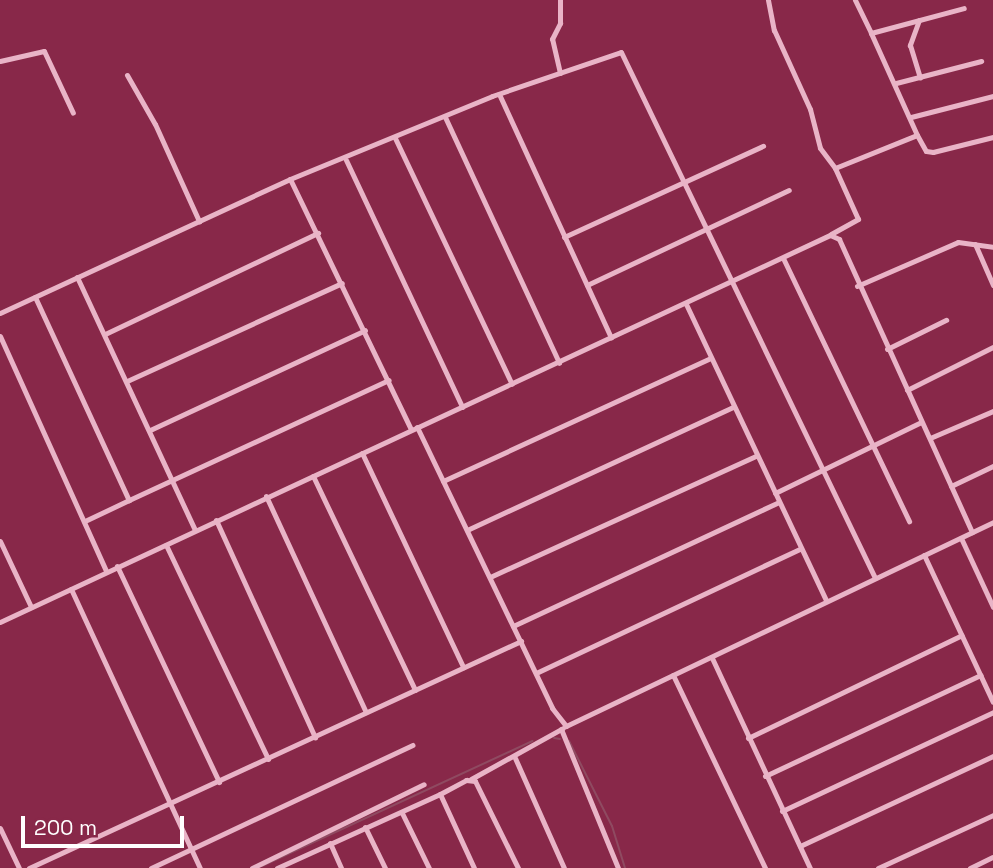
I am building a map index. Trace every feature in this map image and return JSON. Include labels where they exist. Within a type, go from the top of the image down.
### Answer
[{"type":"street","points":[[560,0],[560,23],[552,39],[560,73]]},
{"type":"street","points":[[0,622],[266,496],[686,304],[858,219],[835,168],[820,148],[810,109],[774,30],[768,0]]},
{"type":"street","points":[[855,0],[926,150],[933,152],[993,137]]},
{"type":"street","points":[[871,33],[964,8]]},
{"type":"street","points":[[919,20],[910,45],[920,77]]},
{"type":"street","points":[[0,61],[44,51],[73,113]]},
{"type":"street","points":[[0,313],[290,179],[346,160],[499,94],[614,52],[624,54],[875,578]]},
{"type":"street","points":[[896,83],[981,61]]},
{"type":"street","points":[[127,75],[155,124],[199,221]]},
{"type":"street","points":[[499,94],[611,338]]},
{"type":"street","points":[[911,117],[993,96]]},
{"type":"street","points":[[445,117],[559,363]]},
{"type":"street","points":[[835,168],[917,135]]},
{"type":"street","points":[[395,138],[512,384]]},
{"type":"street","points":[[564,237],[763,146]]},
{"type":"street","points":[[346,160],[462,407]]},
{"type":"street","points":[[290,179],[389,380],[443,481],[563,727],[618,868]]},
{"type":"street","points":[[587,285],[789,190]]},
{"type":"street","points":[[105,334],[318,233]]},
{"type":"street","points":[[830,234],[839,239],[857,286],[972,532]]},
{"type":"street","points":[[857,286],[958,242],[993,247]]},
{"type":"street","points":[[975,244],[993,285]]},
{"type":"street","points":[[783,258],[909,522]]},
{"type":"street","points":[[76,277],[195,530]]},
{"type":"street","points":[[127,381],[342,283]]},
{"type":"street","points":[[34,297],[129,500]]},
{"type":"street","points":[[686,304],[826,600]]},
{"type":"street","points":[[887,349],[946,320]]},
{"type":"street","points":[[150,430],[365,330]]},
{"type":"street","points":[[0,336],[106,571]]},
{"type":"street","points":[[907,390],[993,346]]},
{"type":"street","points":[[443,481],[710,358]]},
{"type":"street","points":[[85,521],[172,478],[389,380]]},
{"type":"street","points":[[467,530],[733,407]]},
{"type":"street","points":[[930,439],[993,411]]},
{"type":"street","points":[[775,493],[921,422]]},
{"type":"street","points":[[362,453],[463,667]]},
{"type":"street","points":[[490,578],[756,456]]},
{"type":"street","points":[[951,486],[993,466]]},
{"type":"street","points":[[313,476],[415,690]]},
{"type":"street","points":[[266,496],[366,712]]},
{"type":"street","points":[[513,625],[779,502]]},
{"type":"street","points":[[216,520],[315,737]]},
{"type":"street","points":[[277,868],[470,780],[515,758],[563,727],[993,522]]},
{"type":"street","points":[[961,538],[993,607]]},
{"type":"street","points":[[0,541],[31,607]]},
{"type":"street","points":[[166,545],[268,759]]},
{"type":"street","points":[[536,673],[800,549]]},
{"type":"street","points":[[925,555],[993,702]]},
{"type":"street","points":[[117,566],[219,782]]},
{"type":"street","points":[[71,589],[200,868]]},
{"type":"street","points":[[748,738],[962,635]]},
{"type":"street","points":[[29,868],[521,641]]},
{"type":"street","points":[[712,658],[810,868]]},
{"type":"street","points":[[673,675],[765,868]]},
{"type":"street","points":[[765,776],[981,675]]},
{"type":"street","points":[[782,810],[993,712]]},
{"type":"street","points":[[151,868],[412,745]]},
{"type":"street","points":[[800,846],[993,756]]},
{"type":"street","points":[[515,758],[564,868]]},
{"type":"street","points":[[470,780],[478,784],[518,868]]},
{"type":"street","points":[[252,868],[424,784]]},
{"type":"street","points":[[440,794],[474,868]]},
{"type":"street","points":[[401,813],[429,868]]},
{"type":"street","points":[[878,868],[993,815]]},
{"type":"street","points":[[365,827],[384,868]]},
{"type":"street","points":[[0,828],[19,868]]},
{"type":"street","points":[[330,843],[341,868]]},
{"type":"street","points":[[971,868],[993,857]]},
{"type":"street","points":[[294,860],[297,868]]},
{"type":"waterway","points":[[554,738],[560,739]]},
{"type":"waterway","points":[[262,866],[533,741]]},
{"type":"waterway","points":[[569,741],[612,826],[625,868]]}]
